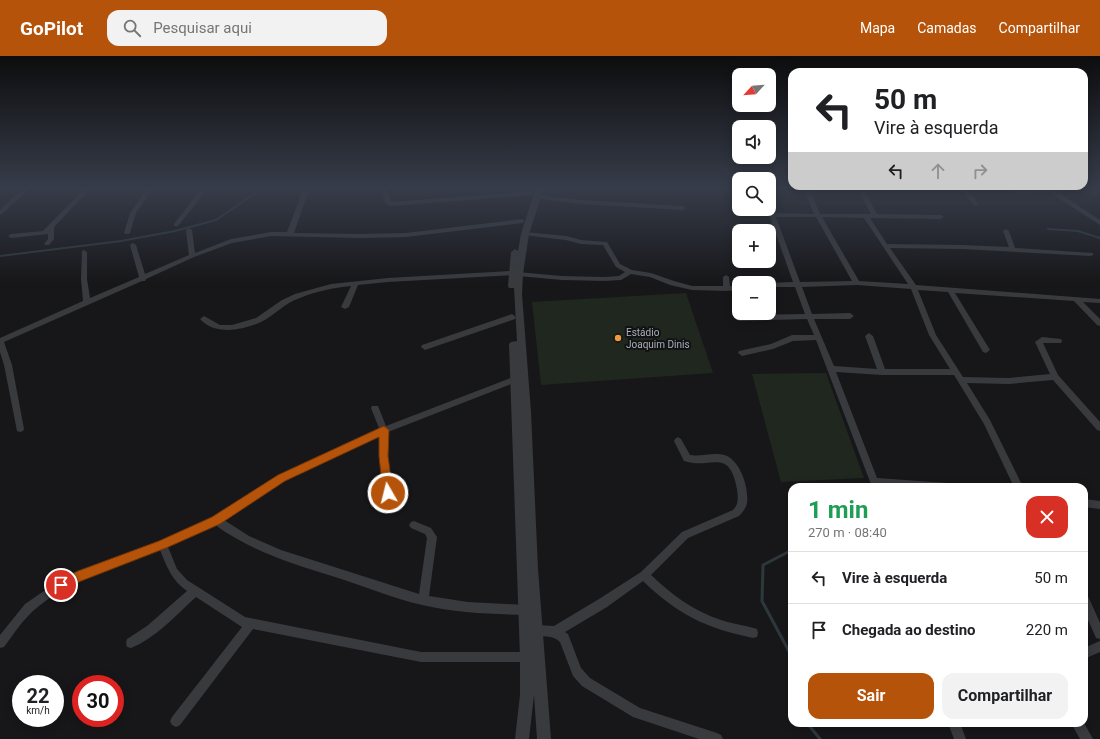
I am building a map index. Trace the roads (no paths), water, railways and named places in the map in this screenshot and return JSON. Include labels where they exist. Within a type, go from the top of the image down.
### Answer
[{"type":"street","points":[[11,236],[39,235],[45,233],[59,219]]},
{"type":"street","points":[[127,233],[131,219]]},
{"type":"street","points":[[176,224],[180,219]]},
{"type":"street","points":[[290,234],[295,219]]},
{"type":"street","points":[[529,219],[515,273],[526,412],[532,569],[544,739]]},
{"type":"street","points":[[774,219],[809,316],[819,337],[875,483]]},
{"type":"street","points":[[820,219],[857,283]]},
{"type":"street","points":[[867,219],[884,246],[914,288],[933,335],[987,422],[1017,483]]},
{"type":"street","points":[[20,429],[8,365],[0,341],[192,256],[231,241],[254,236],[290,234],[387,236],[522,221],[515,273],[512,317],[516,379],[527,657],[527,695],[522,739]]},
{"type":"street","points":[[47,244],[51,239],[51,228]]},
{"type":"street","points":[[189,230],[192,256]]},
{"type":"street","points":[[1006,231],[1013,250]]},
{"type":"street","points":[[525,234],[566,238],[581,242],[605,243],[618,266],[630,272],[650,275],[692,288],[732,289]]},
{"type":"street","points":[[133,245],[143,279]]},
{"type":"street","points":[[884,246],[963,247],[1091,254]]},
{"type":"street","points":[[84,252],[84,280],[87,303]]},
{"type":"street","points":[[204,319],[219,327],[232,328],[259,320],[284,302],[297,296],[315,290],[355,284],[515,273],[562,278],[604,279],[621,278],[630,272]]},
{"type":"street","points":[[726,276],[727,289]]},
{"type":"street","points":[[776,284],[857,283],[1100,302]]},
{"type":"street","points":[[345,307],[355,284]]},
{"type":"street","points":[[950,290],[986,350]]},
{"type":"street","points":[[1076,299],[1100,323]]},
{"type":"street","points":[[776,317],[850,316]]},
{"type":"street","points":[[425,347],[512,317]]},
{"type":"street","points":[[869,336],[882,372]]},
{"type":"street","points":[[742,353],[773,346],[792,338],[819,337]]},
{"type":"street","points":[[1058,341],[1042,340],[1040,342],[1054,377],[1100,428]]},
{"type":"street","points":[[831,369],[882,372],[955,372]]},
{"type":"street","points":[[961,380],[997,381],[1054,377]]},
{"type":"street","points":[[0,643],[29,608],[61,585],[78,576],[162,545],[216,520],[281,478],[384,430],[516,379]]},
{"type":"street","points":[[375,408],[384,430],[384,456],[388,493]]},
{"type":"street","points":[[536,630],[556,631],[614,596],[644,575],[685,535],[738,512],[743,504],[741,487],[733,468],[726,460],[687,458],[678,441]]},
{"type":"street","points":[[1088,503],[1100,505]]},
{"type":"street","points":[[216,520],[231,531],[253,542],[309,564],[423,600],[464,607],[525,610]]},
{"type":"street","points":[[414,525],[428,531],[432,537],[423,600]]},
{"type":"street","points":[[162,545],[174,572],[183,583],[194,592],[230,614],[250,624],[421,657],[527,657]]},
{"type":"street","points":[[644,575],[667,598],[704,620],[753,633]]},
{"type":"street","points":[[131,643],[151,630],[194,592]]},
{"type":"street","points":[[1088,608],[1100,634]]},
{"type":"street","points":[[176,721],[250,624]]},
{"type":"street","points":[[556,631],[564,638],[577,672],[586,682],[637,713],[717,739]]},
{"type":"street","points":[[1088,652],[1100,646]]},
{"type":"street","points":[[956,727],[960,739]]},
{"type":"street","points":[[1080,727],[1087,739]]},
{"type":"waterway","points":[[0,256],[121,241],[175,231],[218,219]]},
{"type":"waterway","points":[[1048,229],[1078,231],[1100,238]]},
{"type":"waterway","points":[[788,552],[763,565],[762,601],[788,650]]},
{"type":"waterway","points":[[810,727],[820,739]]},
{"type":"place","name":"Estádio Joaquim Dinis","points":[[618,338]]}]
